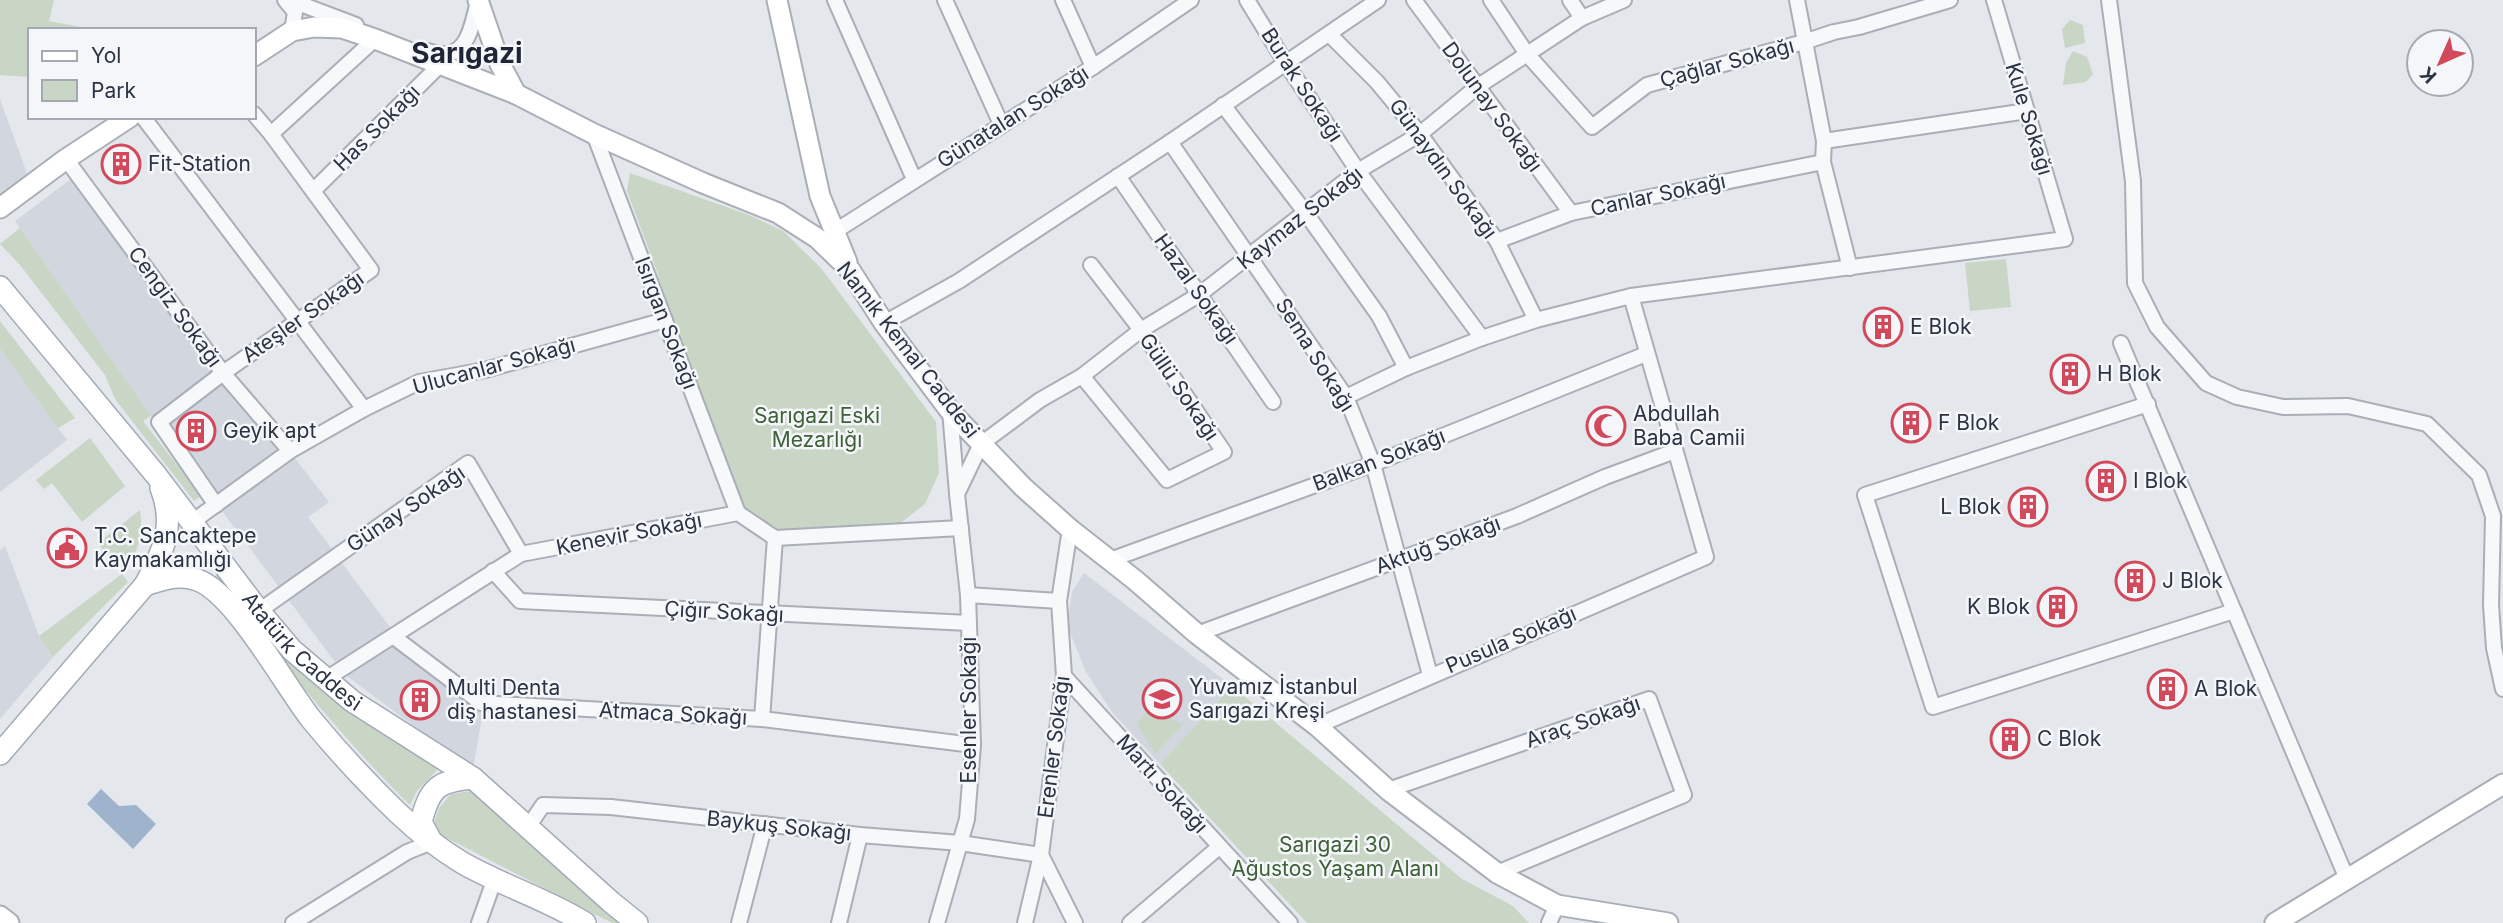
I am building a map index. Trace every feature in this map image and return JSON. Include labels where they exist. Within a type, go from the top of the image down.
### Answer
[{"type":"main road","points":[[777,0],[822,201],[850,270]]},
{"type":"main road","points":[[478,1],[500,64],[516,94]]},
{"type":"main road","name":"Namık Kemal Caddesi","points":[[256,55],[292,31],[314,27],[342,28],[516,94],[594,134],[778,213],[793,222],[817,238],[850,270],[884,323],[950,411],[1070,529],[1198,635],[1317,726],[1388,790],[1553,914],[1668,923]]},
{"type":"main road","points":[[0,208],[65,159],[127,119]]},
{"type":"main road","points":[[793,222],[803,221],[814,215],[822,201]]},
{"type":"main road","name":"Atatürk Caddesi","points":[[0,287],[156,475],[259,611],[292,650],[383,722],[436,752],[473,778],[637,923]]},
{"type":"main road","points":[[1,752],[145,585],[166,540],[168,519],[165,498],[156,475]]},
{"type":"main road","name":"Atatürk Caddesi","points":[[145,585],[168,577],[186,577],[202,582],[224,599],[310,718],[355,770],[400,815],[462,863],[495,877],[575,920]]},
{"type":"main road","points":[[432,842],[421,822],[426,804],[434,791],[448,780],[473,778]]},
{"type":"main road","points":[[2275,923],[2503,785]]},
{"type":"main road","points":[[0,916],[9,923]]},
{"type":"street","points":[[287,0],[440,56],[455,52],[467,41],[478,1]]},
{"type":"street","points":[[287,0],[295,12],[292,31]]},
{"type":"street","points":[[835,0],[914,179]]},
{"type":"street","points":[[945,0],[1001,124]]},
{"type":"street","points":[[1063,0],[1093,66]]},
{"type":"street","name":"Günatalan Sokağı","points":[[834,232],[1093,66],[1190,0]]},
{"type":"street","name":"Burak Sokağı","points":[[1248,0],[1285,62],[1358,171],[1482,338]]},
{"type":"street","points":[[884,323],[959,281],[1378,0]]},
{"type":"street","name":"Dolunay Sokağı","points":[[1413,0],[1571,213]]},
{"type":"street","name":"Çağlar Sokağı","points":[[1491,0],[1527,54],[1592,127],[1647,85],[1950,0]]},
{"type":"street","points":[[1570,0],[1582,18]]},
{"type":"street","name":"Kaymaz Sokağı","points":[[981,444],[1040,400],[1082,376],[1141,330],[1200,294],[1251,257],[1358,171],[1420,134],[1478,87],[1582,18],[1624,0]]},
{"type":"street","points":[[1346,397],[1406,368],[1536,320],[1631,296],[1850,268],[1823,162],[1824,141],[1797,0]]},
{"type":"street","name":"Kule Sokağı","points":[[1850,268],[2065,239],[1994,0]]},
{"type":"street","points":[[2109,0],[2133,181],[2135,283],[2157,327],[2206,383],[2237,397],[2283,407],[2348,406],[2427,424],[2479,475],[2493,516],[2491,605],[2494,648],[2503,689]]},
{"type":"street","name":"Günaydın Sokağı","points":[[1329,34],[1377,82],[1420,134],[1497,241],[1536,320]]},
{"type":"street","points":[[271,134],[375,39]]},
{"type":"street","name":"Has Sokağı","points":[[313,191],[441,64]]},
{"type":"street","points":[[1223,105],[1305,212],[1379,316],[1406,368]]},
{"type":"street","points":[[1824,141],[2027,111]]},
{"type":"street","name":"Ateşler Sokağı","points":[[216,505],[159,422],[223,373],[371,270],[256,116]]},
{"type":"street","points":[[144,119],[364,409]]},
{"type":"street","name":"Isırgan Sokağı","points":[[594,134],[738,513]]},
{"type":"street","name":"Sema Sokağı","points":[[1170,142],[1346,397],[1373,464],[1430,675]]},
{"type":"street","name":"Cengiz Sokağı","points":[[65,159],[223,373],[290,451]]},
{"type":"street","name":"Canlar Sokağı","points":[[1497,241],[1571,213],[1823,162]]},
{"type":"street","name":"Hazal Sokağı","points":[[1118,176],[1273,402]]},
{"type":"street","name":"Güllü Sokağı","points":[[1082,376],[1167,480],[1224,452],[1141,330],[1091,265]]},
{"type":"street","points":[[1631,296],[1675,451]]},
{"type":"street","name":"Ulucanlar Sokağı","points":[[192,522],[290,451],[364,409],[419,382],[485,370],[665,320]]},
{"type":"street","points":[[2121,342],[2347,879]]},
{"type":"street","name":"Balkan Sokağı","points":[[1110,560],[1373,464],[1646,354]]},
{"type":"street","points":[[2148,404],[1865,495],[1933,706],[2234,611]]},
{"type":"street","name":"Esenler Sokağı","points":[[937,923],[967,820],[973,745],[968,595],[950,411]]},
{"type":"street","points":[[957,494],[981,444]]},
{"type":"street","name":"Pusula Sokağı","points":[[1317,726],[1706,557],[1675,451]]},
{"type":"street","name":"Aktuğ Sokağı","points":[[1198,635],[1517,516],[1605,477],[1675,451]]},
{"type":"street","name":"Günay Sokağı","points":[[259,611],[468,463],[521,554]]},
{"type":"street","points":[[738,513],[775,538],[961,527]]},
{"type":"street","name":"Kenevir Sokağı","points":[[326,679],[394,638],[521,554],[738,513]]},
{"type":"street","name":"Erenler Sokağı","points":[[1026,923],[1041,855],[1064,676],[1059,601],[1070,529]]},
{"type":"street","points":[[762,719],[775,538]]},
{"type":"street","name":"Çığır Sokağı","points":[[493,571],[520,601],[969,623]]},
{"type":"street","points":[[968,595],[1059,601]]},
{"type":"street","name":"Atmaca Sokağı","points":[[394,638],[481,703],[762,719],[973,745]]},
{"type":"street","name":"Martı Sokağı","points":[[1064,676],[1284,921]]},
{"type":"street","name":"Araç Sokağı","points":[[1388,790],[1649,699],[1684,795],[1497,873]]},
{"type":"street","name":"Baykuş Sokağı","points":[[528,827],[543,805],[611,807],[860,835],[960,843],[1041,855]]},
{"type":"street","points":[[739,923],[765,824]]},
{"type":"street","points":[[839,923],[860,835]]},
{"type":"street","points":[[293,923],[407,852],[432,842]]},
{"type":"street","points":[[1130,923],[1219,847]]},
{"type":"street","points":[[1041,855],[1075,923]]},
{"type":"street","points":[[479,923],[495,877]]},
{"type":"shaded area","points":[[0,99],[29,179],[0,195]]},
{"type":"shaded area","points":[[71,179],[212,370],[294,457],[329,502],[308,517],[389,626],[485,699],[473,770],[344,674],[151,416],[15,221]]},
{"type":"shaded area","points":[[0,349],[67,440],[0,492]]},
{"type":"shaded area","points":[[5,546],[39,636],[53,657],[0,719],[0,550]]},
{"type":"shaded area","name":"Yuvamız İstanbul Sarıgazi Kreşi","points":[[1084,573],[1232,686],[1160,764],[1112,712],[1086,672],[1067,625],[1072,592]]},
{"type":"green space","points":[[0,0],[54,0],[49,21],[80,27],[28,28],[28,77],[0,75]]},
{"type":"green space","points":[[2070,20],[2083,25],[2085,43],[2065,48],[2062,29]]},
{"type":"green space","points":[[2073,51],[2087,57],[2093,74],[2086,82],[2063,85],[2066,63]]},
{"type":"green space","name":"Sarıgazi Eski Mezarlığı","points":[[630,173],[749,215],[783,231],[821,268],[936,422],[939,473],[925,504],[898,525],[783,531],[747,512],[704,422],[656,269],[627,191]]},
{"type":"green space","points":[[20,228],[151,416],[143,421],[201,496],[194,501],[115,399],[105,375],[20,265],[0,244]]},
{"type":"green space","points":[[2006,259],[2011,307],[1970,311],[1965,263]]},
{"type":"green space","points":[[0,321],[75,418],[58,428],[0,349]]},
{"type":"green space","points":[[90,438],[125,486],[82,522],[52,483],[44,489],[36,480]]},
{"type":"green space","points":[[140,510],[138,544],[122,574],[98,543]]},
{"type":"green space","points":[[122,574],[128,582],[53,657],[39,636]]},
{"type":"green space","points":[[218,574],[280,651],[330,697],[439,768],[417,791],[410,805],[358,751],[309,694],[214,577]]},
{"type":"green space","name":"Sarıgazi 30 Ağustos Yaşam Alanı","points":[[1232,686],[1462,879],[1513,906],[1529,923],[1307,923],[1160,764]]},
{"type":"green space","points":[[1150,708],[1183,725],[1155,754],[1137,723]]},
{"type":"green space","points":[[471,791],[622,923],[612,923],[439,834],[434,822],[439,808],[451,794]]},
{"type":"water","points":[[101,789],[119,806],[136,805],[156,824],[133,849],[87,804]]},
{"type":"place","name":"Fit-Station","points":[[121,164]]},
{"type":"place","name":"E Blok","points":[[1883,327]]},
{"type":"place","name":"H Blok","points":[[2070,374]]},
{"type":"place","name":"F Blok","points":[[1911,423]]},
{"type":"place","name":"Abdullah Baba Camii","points":[[1606,426]]},
{"type":"place","name":"Geyik apt","points":[[196,431]]},
{"type":"place","name":"I Blok","points":[[2106,481]]},
{"type":"place","name":"L Blok","points":[[2028,507]]},
{"type":"place","name":"T.C. Sancaktepe Kaymakamlığı","points":[[67,548]]},
{"type":"place","name":"J Blok","points":[[2135,581]]},
{"type":"place","name":"K Blok","points":[[2057,607]]},
{"type":"place","name":"A Blok","points":[[2167,689]]},
{"type":"place","name":"Yuvamız İstanbul Sarıgazi Kreşi","points":[[1162,699]]},
{"type":"place","name":"Multi Denta diş hastanesi","points":[[420,700]]},
{"type":"place","name":"C Blok","points":[[2010,739]]},
{"type":"district","name":"Sarıgazi","points":[[467,53]]}]
